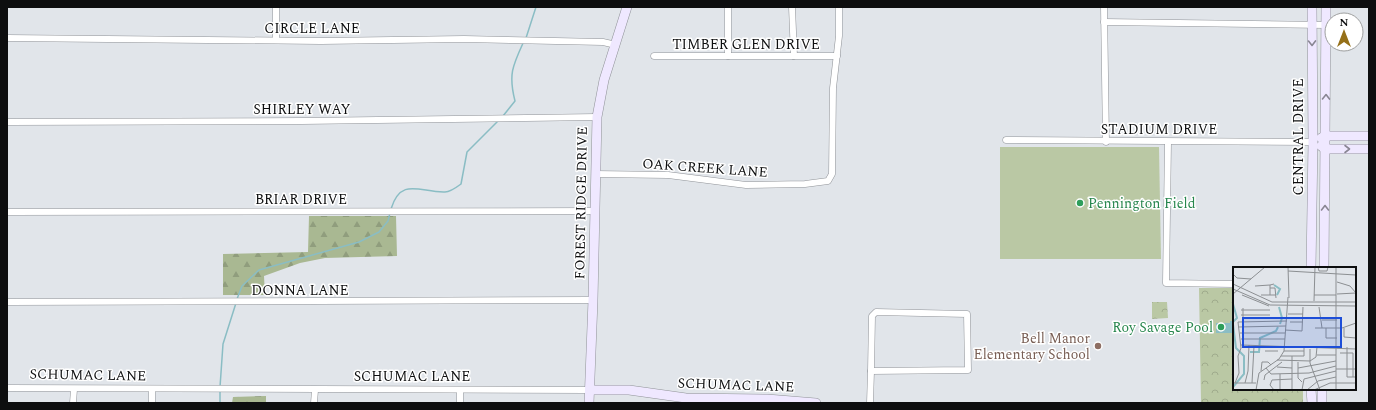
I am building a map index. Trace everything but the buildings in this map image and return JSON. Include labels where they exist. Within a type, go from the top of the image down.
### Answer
[{"type":"main road","name":"FOREST RIDGE DRIVE","points":[[588,403],[590,390],[593,300],[597,117],[604,80],[627,7]]},
{"type":"main road","name":"CENTRAL DRIVE","points":[[1311,267],[1313,142],[1312,7]]},
{"type":"main road","name":"CENTRAL DRIVE","points":[[1324,267],[1326,52]]},
{"type":"main road","points":[[1313,142],[1325,136],[1369,136]]},
{"type":"main road","points":[[1313,142],[1325,149],[1369,149]]},
{"type":"main road","points":[[1311,254],[1324,254]]},
{"type":"main road","name":"SCHUMAC LANE","points":[[590,390],[629,390],[686,398],[767,399],[816,403]]},
{"type":"main road","points":[[1311,390],[1312,403]]},
{"type":"main road","points":[[1322,390],[1322,403]]},
{"type":"street","points":[[276,7],[276,40]]},
{"type":"street","points":[[728,7],[728,56]]},
{"type":"street","points":[[792,7],[794,56]]},
{"type":"street","name":"OAK CREEK LANE","points":[[595,174],[668,175],[746,185],[804,184],[828,181],[832,174],[833,88],[837,56],[839,7]]},
{"type":"street","points":[[1104,7],[1106,142]]},
{"type":"street","points":[[1104,22],[1324,25]]},
{"type":"street","name":"CIRCLE LANE","points":[[7,38],[529,40],[603,42],[616,44]]},
{"type":"street","name":"TIMBER GLEN DRIVE","points":[[654,56],[837,56]]},
{"type":"street","name":"SHIRLEY WAY","points":[[7,122],[505,119],[597,117]]},
{"type":"street","name":"STADIUM DRIVE","points":[[1006,140],[1106,142],[1313,142]]},
{"type":"street","points":[[1168,142],[1166,284],[1233,284]]},
{"type":"street","name":"BRIAR DRIVE","points":[[7,212],[595,212]]},
{"type":"street","name":"DONNA LANE","points":[[7,302],[593,300]]},
{"type":"street","points":[[870,403],[872,314],[876,312],[965,313],[968,315],[968,370],[871,371]]},
{"type":"street","name":"SCHUMAC LANE","points":[[7,388],[152,390],[590,390]]},
{"type":"street","points":[[73,403],[74,389]]},
{"type":"street","points":[[152,390],[152,403]]},
{"type":"street","points":[[314,403],[315,390]]},
{"type":"street","points":[[460,390],[460,403]]},
{"type":"green space","name":"Pennington Field","points":[[1000,147],[1159,147],[1161,259],[1000,259]]},
{"type":"green space","points":[[309,216],[396,216],[397,256],[325,258],[300,263],[264,276],[265,295],[223,295],[223,254],[308,252]]},
{"type":"green space","points":[[1199,288],[1233,288],[1233,390],[1303,390],[1303,403],[1201,403]]},
{"type":"green space","points":[[1152,302],[1167,302],[1168,318],[1152,319]]},
{"type":"green space","name":"Roy Savage Pool","points":[[1207,312],[1233,312],[1233,342],[1207,342]]},
{"type":"green space","points":[[266,396],[266,403],[232,403],[233,397]]},
{"type":"water","points":[[1230,321],[1233,321],[1233,333],[1216,333],[1216,323],[1230,323]]},
{"type":"waterway","points":[[526,38],[536,7]]},
{"type":"waterway","points":[[503,116],[515,101],[512,76],[514,63],[524,41]]},
{"type":"waterway","points":[[391,209],[395,199],[406,189],[413,188],[436,192],[447,192],[461,184],[467,152],[499,120]]},
{"type":"waterway","points":[[237,299],[242,286],[259,270],[359,242],[379,232],[388,221],[390,213]]},
{"type":"waterway","points":[[220,387],[223,344],[236,303]]},
{"type":"waterway","points":[[220,391],[220,403]]},
{"type":"place","name":"Pennington Field","points":[[1080,203]]},
{"type":"place","name":"Roy Savage Pool","points":[[1221,327]]},
{"type":"place","name":"Bell Manor Elementary School","points":[[1098,346]]}]
